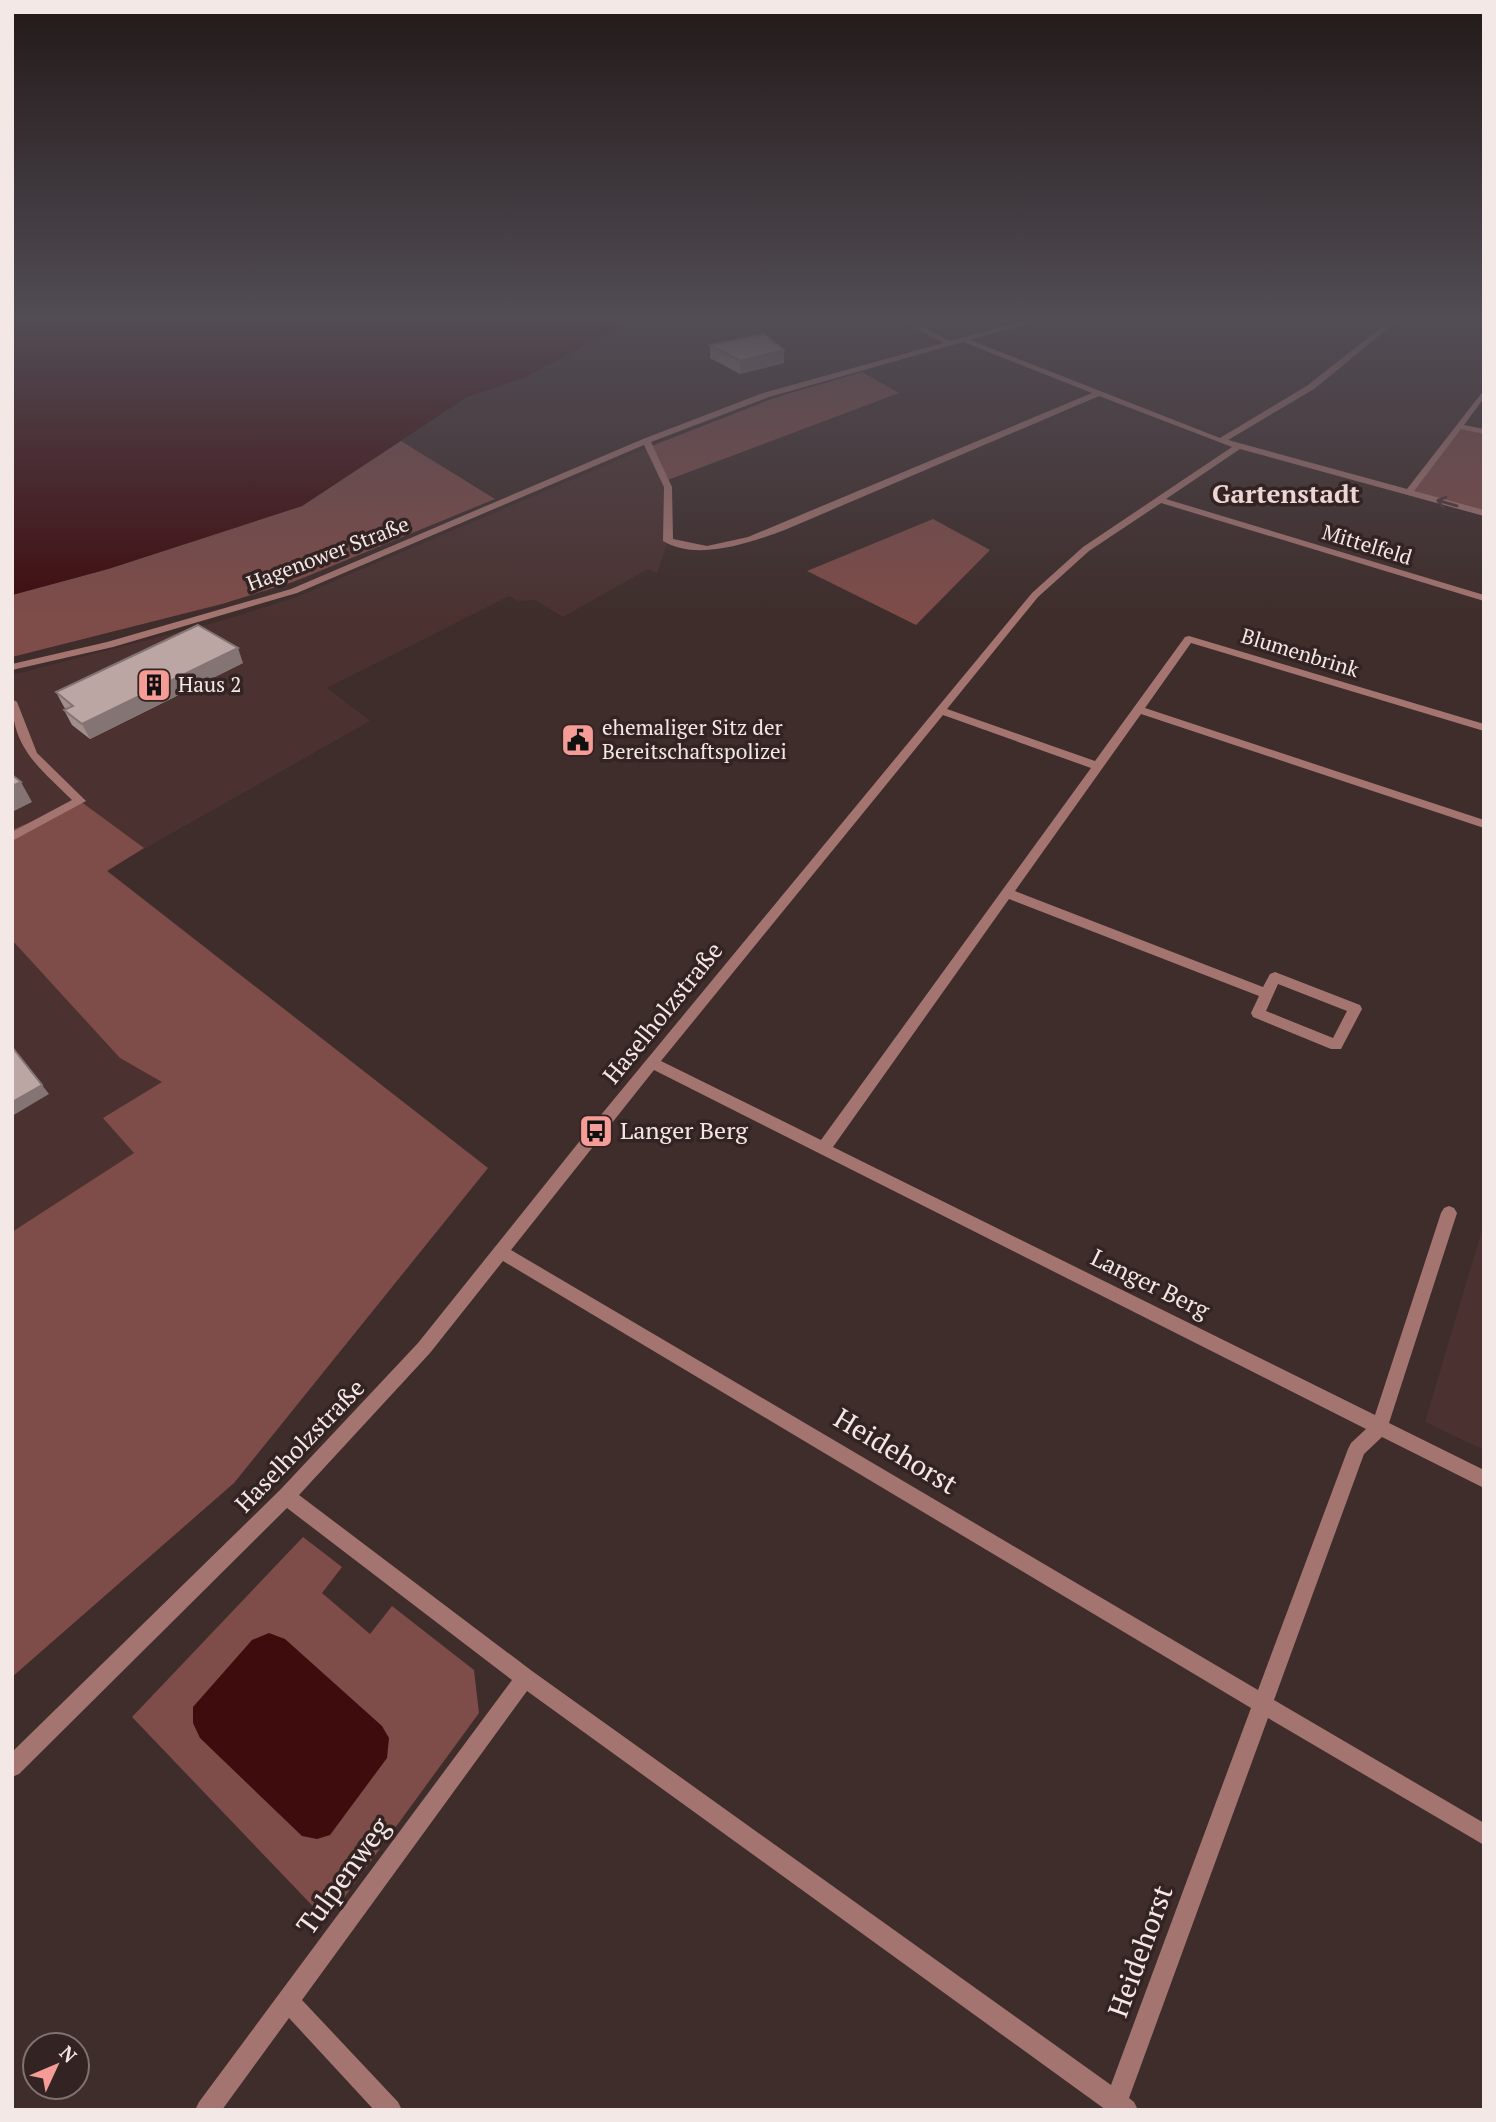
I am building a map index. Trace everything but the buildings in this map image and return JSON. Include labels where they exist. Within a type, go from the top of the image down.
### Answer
[{"type":"street","name":"Hagenower Straße","points":[[12,667],[109,645],[294,591],[709,417]]},
{"type":"street","points":[[646,441],[668,487],[667,541],[707,549],[751,539],[784,527],[1043,417]]},
{"type":"street","points":[[1158,417],[1221,441],[1484,513]]},
{"type":"street","points":[[1221,441],[1261,417]]},
{"type":"street","points":[[1409,492],[1466,417]]},
{"type":"street","points":[[1459,426],[1484,432]]},
{"type":"street","name":"Haselholzstraße","points":[[12,1766],[286,1496],[424,1348],[652,1063],[1035,595],[1086,549],[1239,446]]},
{"type":"street","name":"Mittelfeld","points":[[1161,500],[1484,598]]},
{"type":"street","name":"Blumenbrink","points":[[1097,766],[1189,639],[1484,728]]},
{"type":"street","points":[[12,702],[32,754],[80,801],[12,837]]},
{"type":"street","points":[[1139,710],[1484,824]]},
{"type":"street","points":[[823,1149],[1097,766],[942,711]]},
{"type":"street","points":[[1007,893],[1267,995]]},
{"type":"street","points":[[1275,977],[1354,1009],[1336,1045],[1258,1013],[1267,995],[1275,977]]},
{"type":"street","name":"Langer Berg","points":[[652,1063],[1484,1479]]},
{"type":"street","points":[[1263,1703],[1357,1449],[1379,1428],[1449,1213]]},
{"type":"street","name":"Heidehorst","points":[[500,1251],[1484,1835]]},
{"type":"street","points":[[286,1496],[525,1678]]},
{"type":"street","name":"Heidehorst","points":[[525,1678],[1121,2106],[1263,1703]]},
{"type":"street","name":"Tulpenweg","points":[[207,2110],[525,1678]]},
{"type":"street","points":[[288,2001],[390,2110]]},
{"type":"shaded area","points":[[12,417],[437,417],[302,506],[108,569],[12,595]]},
{"type":"shaded area","points":[[725,417],[835,417],[665,481],[649,447]]},
{"type":"shaded area","points":[[1459,426],[1484,432],[1484,513],[1409,492]]},
{"type":"shaded area","points":[[401,441],[495,499],[293,582],[222,604],[12,657],[12,595],[108,569],[302,506]]},
{"type":"shaded area","points":[[649,447],[668,487],[668,541],[657,573],[648,569],[563,617],[535,600],[518,601],[509,596],[327,688],[370,721],[107,870],[488,1168],[234,1483],[12,1677],[12,675],[221,621],[294,598]]},
{"type":"shaded area","points":[[933,519],[990,550],[916,625],[807,571]]},
{"type":"shaded area","points":[[80,801],[144,848],[107,871],[488,1168],[234,1483],[12,1677],[12,1232],[134,1153],[103,1118],[162,1082],[120,1058],[12,940],[12,830]]},
{"type":"shaded area","points":[[1484,1223],[1484,1450],[1425,1422]]},
{"type":"shaded area","points":[[303,1537],[342,1567],[322,1593],[370,1634],[392,1606],[474,1670],[479,1713],[327,1921],[132,1717]]},
{"type":"shaded area","points":[[269,1633],[285,1639],[382,1726],[389,1738],[387,1758],[330,1835],[317,1839],[302,1836],[200,1738],[193,1723],[193,1707],[252,1640]]},
{"type":"place","name":"Haus 2","points":[[154,685]]},
{"type":"place","name":"ehemaliger Sitz der Bereitschaftspolizei","points":[[578,740]]},
{"type":"place","name":"Langer Berg","points":[[596,1131]]},
{"type":"district","name":"Gartenstadt","points":[[1286,494]]}]
